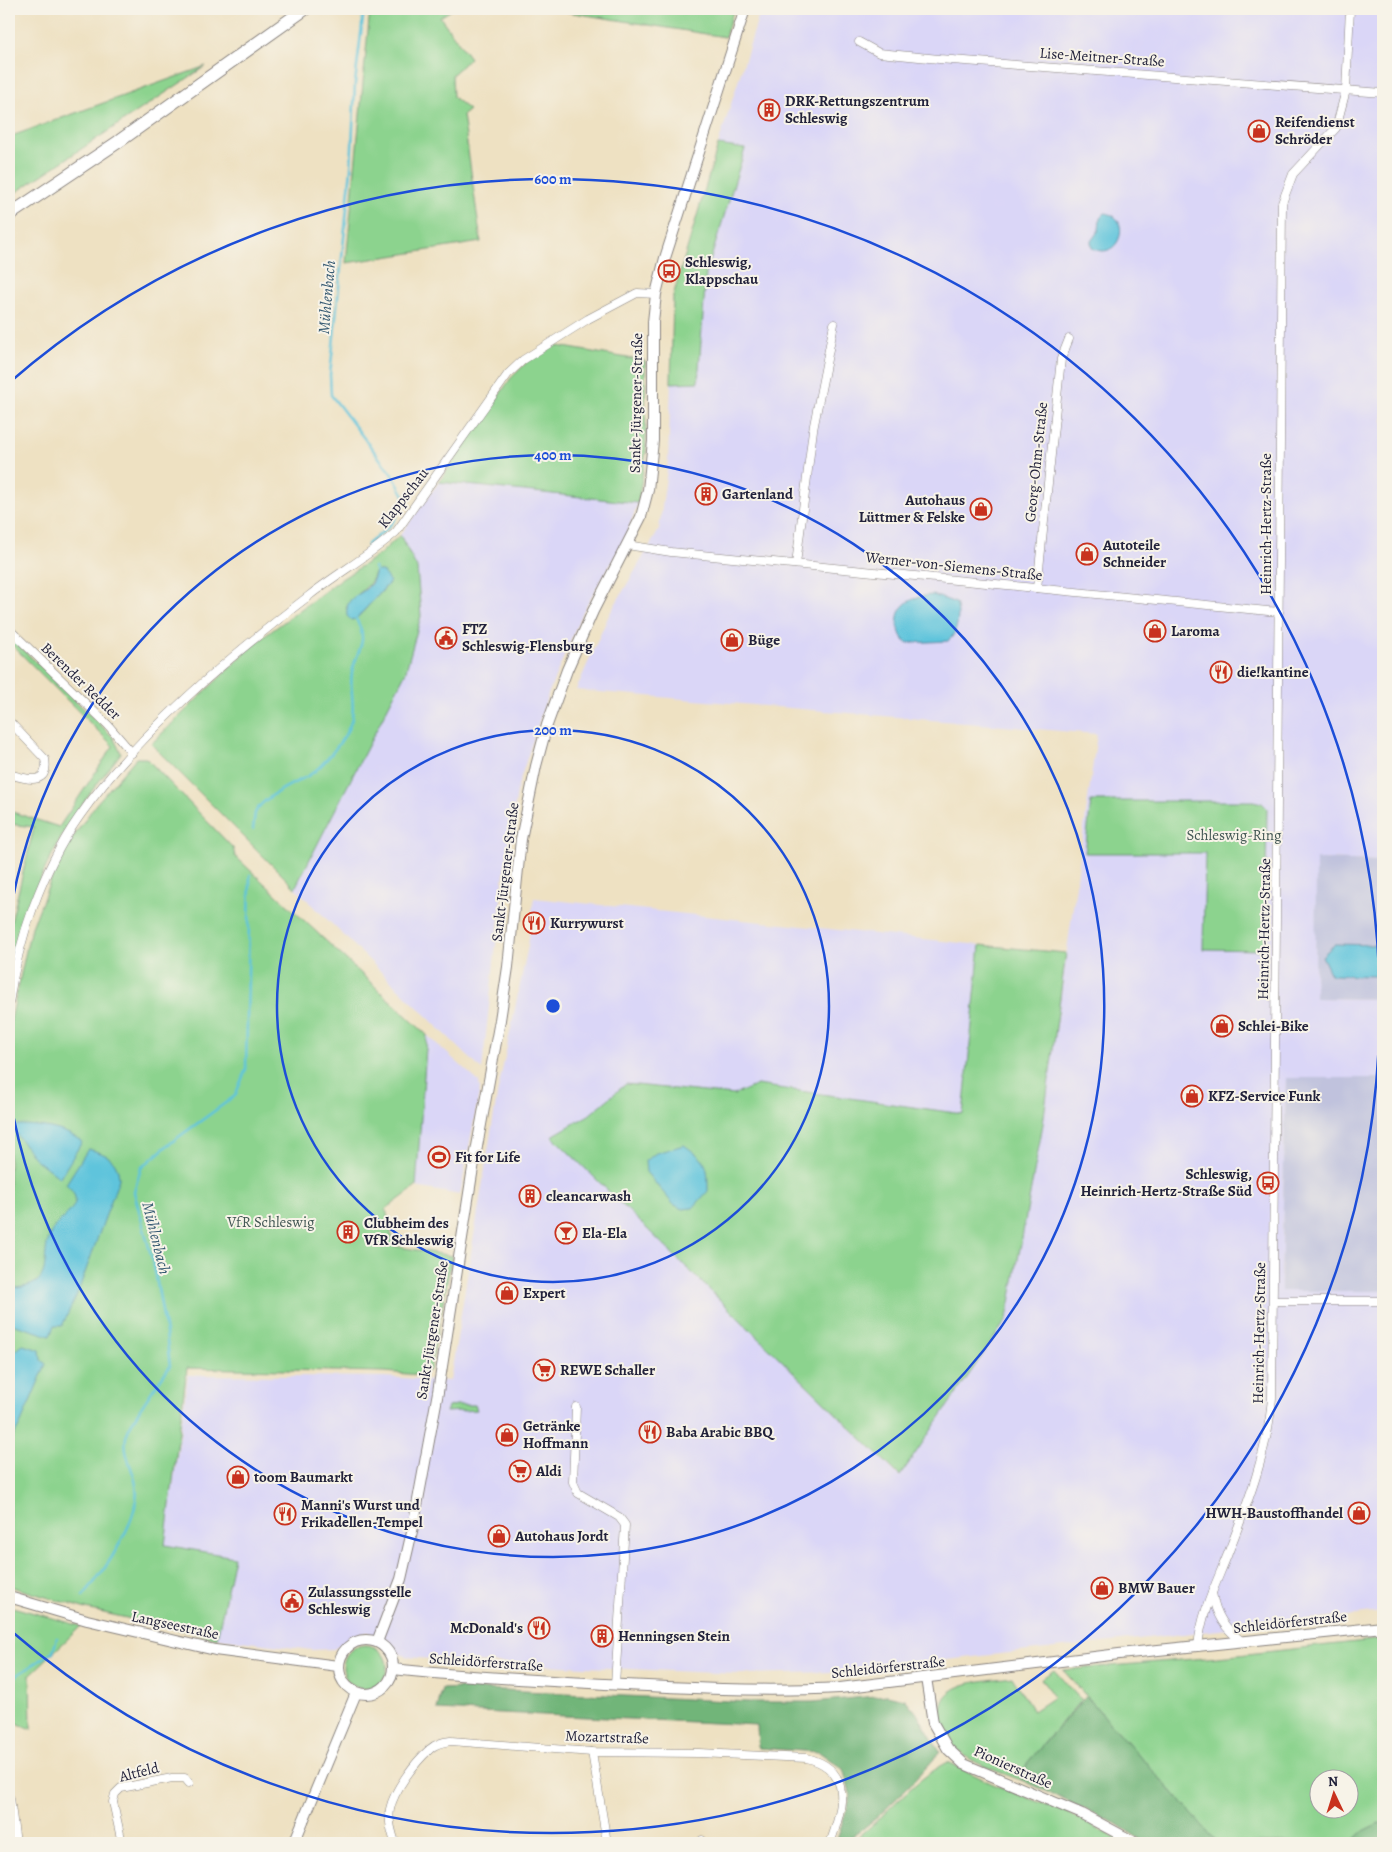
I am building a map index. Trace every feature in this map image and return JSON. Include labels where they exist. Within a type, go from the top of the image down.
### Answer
[{"type":"main road","points":[[9,215],[118,142],[305,9]]},
{"type":"street","name":"Sankt-Jürgener-Straße","points":[[377,1642],[401,1579],[413,1527],[437,1399],[472,1174],[500,1020],[508,967],[521,839],[536,766],[547,725],[567,670],[593,612],[641,517],[651,471],[653,322],[656,294],[665,258],[745,9]]},
{"type":"street","name":"Heinrich-Hertz-Straße","points":[[1198,1647],[1199,1629],[1246,1508],[1270,1429],[1274,1301],[1282,203],[1293,174],[1336,128],[1346,90],[1350,9]]},
{"type":"street","name":"Lise-Meitner-Straße","points":[[859,42],[879,53],[939,59],[1383,93]]},
{"type":"street","name":"Klappschau","points":[[132,753],[180,705],[249,642],[323,585],[376,550],[396,532],[508,374],[523,360],[588,319],[637,293],[656,294]]},
{"type":"street","points":[[796,564],[813,430],[834,324]]},
{"type":"street","name":"Georg-Ohm-Straße","points":[[1038,588],[1061,359],[1069,340]]},
{"type":"street","name":"Werner-von-Siemens-Straße","points":[[627,545],[671,552],[1279,612]]},
{"type":"street","name":"Berender Redder","points":[[9,629],[108,726],[132,753]]},
{"type":"street","points":[[9,721],[45,759],[46,766],[42,776],[37,779],[27,779],[9,774]]},
{"type":"street","points":[[9,1004],[28,924],[57,854],[80,816],[132,753]]},
{"type":"street","points":[[1274,1301],[1383,1301]]},
{"type":"street","points":[[576,1407],[573,1482],[578,1493],[619,1517],[625,1525],[615,1684]]},
{"type":"street","points":[[1212,1593],[1215,1609],[1222,1623],[1243,1642]]},
{"type":"street","name":"Langseestraße","points":[[9,1597],[149,1636],[215,1650],[338,1666]]},
{"type":"street","name":"Schleidörferstraße","points":[[393,1669],[483,1677],[615,1684],[797,1690],[840,1688],[1119,1654],[1383,1627]]},
{"type":"street","points":[[369,1640],[377,1642],[390,1653],[393,1669],[387,1685],[380,1690],[364,1695],[356,1693],[343,1682],[338,1666],[340,1657],[351,1644],[369,1640]]},
{"type":"street","name":"Pionierstraße","points":[[926,1678],[933,1724],[948,1749],[964,1764],[1082,1814],[1136,1843]]},
{"type":"street","points":[[294,1843],[356,1693]]},
{"type":"street","name":"Mozartstraße","points":[[395,1843],[390,1825],[392,1801],[400,1785],[430,1748],[441,1742],[451,1741],[592,1752],[699,1753],[807,1758],[820,1761],[832,1770],[842,1792],[837,1826],[830,1843]]},
{"type":"street","points":[[592,1752],[607,1843]]},
{"type":"street","name":"Altfeld","points":[[122,1843],[113,1802],[114,1794],[121,1788],[172,1778],[184,1778],[189,1783]]},
{"type":"street","points":[[10,1798],[16,1843]]},
{"type":"shaded area","points":[[761,9],[1383,9],[1383,861],[1317,859],[1315,998],[1383,999],[1383,1078],[1286,1078],[1281,1291],[1383,1291],[1383,1612],[836,1672],[739,1674],[454,1661],[408,1657],[393,1651],[389,1641],[367,1632],[350,1637],[334,1649],[312,1650],[217,1638],[234,1557],[165,1545],[188,1375],[384,1377],[450,1381],[498,1090],[528,946],[534,898],[980,945],[963,1114],[757,1085],[734,1095],[628,1084],[596,1178],[899,1476],[1007,1319],[1043,1124],[1097,734],[576,690],[609,615],[659,530],[668,462],[671,383],[698,382],[706,274],[745,149],[718,145]]},
{"type":"shaded area","points":[[439,482],[638,503],[624,541],[581,615],[547,697],[518,786],[503,881],[482,1070],[295,888],[405,674],[417,568],[400,535]]},
{"type":"shaded area","points":[[1316,859],[1383,861],[1383,999],[1315,998]]},
{"type":"shaded area","points":[[427,1035],[479,1082],[480,1089],[460,1195],[416,1187]]},
{"type":"shaded area","points":[[1286,1078],[1383,1078],[1383,1291],[1281,1291]]},
{"type":"green space","points":[[370,9],[453,9],[440,17],[470,58],[452,75],[453,97],[469,110],[463,115],[481,242],[346,263]]},
{"type":"green space","points":[[566,9],[734,9],[725,37],[567,12]]},
{"type":"green space","points":[[206,66],[9,197],[9,137]]},
{"type":"green space","points":[[718,145],[745,149],[706,274],[698,382],[671,383],[673,296]]},
{"type":"green space","points":[[552,345],[645,361],[646,452],[638,503],[439,482],[511,378],[528,361]]},
{"type":"green space","points":[[400,535],[417,568],[421,616],[405,674],[295,888],[151,744],[254,644],[340,580],[380,554]],"holes":[[[375,573],[386,587],[356,619],[346,608],[366,588]]]},
{"type":"green space","points":[[9,636],[113,737],[121,753],[80,807],[63,834],[43,874],[19,937],[9,981],[9,930],[34,827],[9,824],[9,811],[59,827],[113,746],[9,642]]},
{"type":"green space","name":"VfR Schleswig","points":[[136,758],[146,758],[233,848],[235,856],[427,1035],[416,1187],[386,1209],[394,1246],[452,1256],[430,1370],[419,1375],[385,1372],[187,1368],[165,1545],[234,1557],[217,1638],[86,1609],[9,1586],[9,1029],[30,932],[50,882],[69,843],[96,804]]},
{"type":"green space","name":"Schleswig-Ring","points":[[1091,801],[1253,801],[1262,803],[1267,808],[1265,950],[1203,949],[1205,853],[1085,853]]},
{"type":"green space","points":[[980,945],[1066,953],[1043,1124],[1007,1319],[900,1476],[552,1136],[589,1115],[626,1084],[734,1095],[757,1085],[963,1114]]},
{"type":"green space","points":[[475,1405],[477,1410],[446,1412],[448,1407]]},
{"type":"green space","points":[[9,1606],[81,1626],[30,1675],[31,1729],[9,1720]]},
{"type":"green space","points":[[1383,1639],[1383,1825],[1379,1823],[1363,1831],[1350,1843],[1218,1843],[1063,1670],[1229,1656]]},
{"type":"green space","points":[[369,1645],[381,1651],[386,1658],[386,1676],[381,1683],[374,1688],[361,1689],[353,1686],[346,1679],[343,1663],[346,1655],[353,1648]]},
{"type":"green space","points":[[1054,1670],[1081,1700],[1028,1762],[1021,1780],[983,1766],[959,1751],[950,1742],[944,1731],[941,1715],[943,1701],[949,1693],[962,1685],[1012,1677],[1033,1711],[1054,1697],[1041,1679]]},
{"type":"green space","points":[[462,1688],[749,1702],[813,1702],[887,1695],[905,1699],[916,1712],[940,1752],[906,1789],[874,1819],[846,1840],[836,1843],[851,1796],[843,1769],[819,1752],[758,1748],[757,1725],[437,1710],[442,1689]]},
{"type":"green space","points":[[1086,1696],[1218,1843],[1146,1843],[1115,1823],[1021,1780],[1028,1762]]},
{"type":"green space","points":[[948,1762],[993,1784],[1070,1814],[1124,1843],[851,1843],[910,1789]]},
{"type":"green space","points":[[1379,1823],[1383,1825],[1383,1840],[1376,1843],[1350,1843],[1363,1831]]},
{"type":"water","points":[[1105,213],[1114,216],[1119,222],[1121,229],[1120,237],[1116,244],[1110,249],[1102,251],[1092,248],[1091,241],[1099,230],[1100,218]]},
{"type":"water","points":[[376,571],[382,571],[390,582],[356,619],[351,620],[347,616],[350,600],[365,590],[372,581]]},
{"type":"water","points":[[933,595],[956,603],[958,618],[954,634],[948,641],[907,643],[899,630],[898,615],[901,609],[911,600]]},
{"type":"water","points":[[1335,944],[1375,945],[1376,976],[1331,975],[1322,956]]},
{"type":"water","points":[[14,1125],[41,1126],[59,1130],[82,1142],[60,1178],[34,1158],[12,1128]]},
{"type":"water","points":[[684,1145],[702,1159],[705,1164],[708,1191],[693,1208],[682,1209],[673,1204],[646,1172],[645,1161],[656,1153]]},
{"type":"water","points":[[88,1149],[110,1158],[116,1166],[119,1179],[78,1292],[62,1326],[54,1326],[50,1336],[9,1323],[11,1288],[26,1286],[36,1282],[42,1276],[48,1241],[52,1231],[74,1204],[73,1191],[66,1184]]},
{"type":"water","points":[[23,1345],[40,1350],[41,1360],[46,1364],[20,1425],[9,1444],[9,1356]]},
{"type":"waterway","name":"Mühlenbach","points":[[364,9],[355,83],[351,169],[330,375],[331,395],[393,476],[405,497],[395,519],[368,544],[367,550]]},
{"type":"waterway","name":"Mühlenbach","points":[[374,567],[376,571]]},
{"type":"waterway","name":"Mühlenbach","points":[[253,829],[255,813],[259,807],[271,796],[314,772],[333,752],[348,729],[353,710],[352,673],[362,641],[362,634],[356,619]]},
{"type":"waterway","name":"Mühlenbach","points":[[83,1596],[111,1559],[120,1544],[133,1513],[136,1485],[127,1456],[126,1437],[138,1412],[170,1366],[154,1266],[134,1192],[141,1168],[169,1144],[235,1096],[246,1069],[250,875]]},
{"type":"waterway","name":"Mühlenbach","points":[[9,1680],[53,1652],[57,1638]]},
{"type":"place","name":"DRK-Rettungszentrum Schleswig","points":[[769,110]]},
{"type":"place","name":"Reifendienst Schröder","points":[[1259,131]]},
{"type":"place","name":"Schleswig, Klappschau","points":[[669,271]]},
{"type":"place","name":"Gartenland","points":[[706,494]]},
{"type":"place","name":"Autohaus Lüttmer & Felske","points":[[981,509]]},
{"type":"place","name":"Autoteile Schneider","points":[[1087,554]]},
{"type":"place","name":"Laroma","points":[[1155,631]]},
{"type":"place","name":"FTZ Schleswig-Flensburg","points":[[446,638]]},
{"type":"place","name":"Büge","points":[[732,640]]},
{"type":"place","name":"die!kantine","points":[[1221,672]]},
{"type":"place","name":"Kurrywurst","points":[[534,923]]},
{"type":"place","name":"Schlei-Bike","points":[[1222,1026]]},
{"type":"place","name":"KFZ-Service Funk","points":[[1192,1096]]},
{"type":"place","name":"Fit for Life","points":[[439,1157]]},
{"type":"place","name":"Schleswig, Heinrich-Hertz-Straße Süd","points":[[1268,1183]]},
{"type":"place","name":"cleancarwash","points":[[530,1196]]},
{"type":"place","name":"Clubheim des VfR Schleswig","points":[[348,1232]]},
{"type":"place","name":"Ela-Ela","points":[[566,1233]]},
{"type":"place","name":"Expert","points":[[507,1293]]},
{"type":"place","name":"REWE Schaller","points":[[544,1370]]},
{"type":"place","name":"Baba Arabic BBQ","points":[[650,1432]]},
{"type":"place","name":"Getränke Hoffmann","points":[[507,1435]]},
{"type":"place","name":"Aldi","points":[[520,1471]]},
{"type":"place","name":"toom Baumarkt","points":[[238,1477]]},
{"type":"place","name":"HWH-Baustoffhandel","points":[[1359,1513]]},
{"type":"place","name":"Manni's Wurst und Frikadellen-Tempel","points":[[285,1514]]},
{"type":"place","name":"Autohaus Jordt","points":[[499,1536]]},
{"type":"place","name":"BMW Bauer","points":[[1102,1588]]},
{"type":"place","name":"Zulassungsstelle Schleswig","points":[[292,1601]]},
{"type":"place","name":"McDonald's","points":[[539,1628]]},
{"type":"place","name":"Henningsen Stein","points":[[602,1636]]}]
